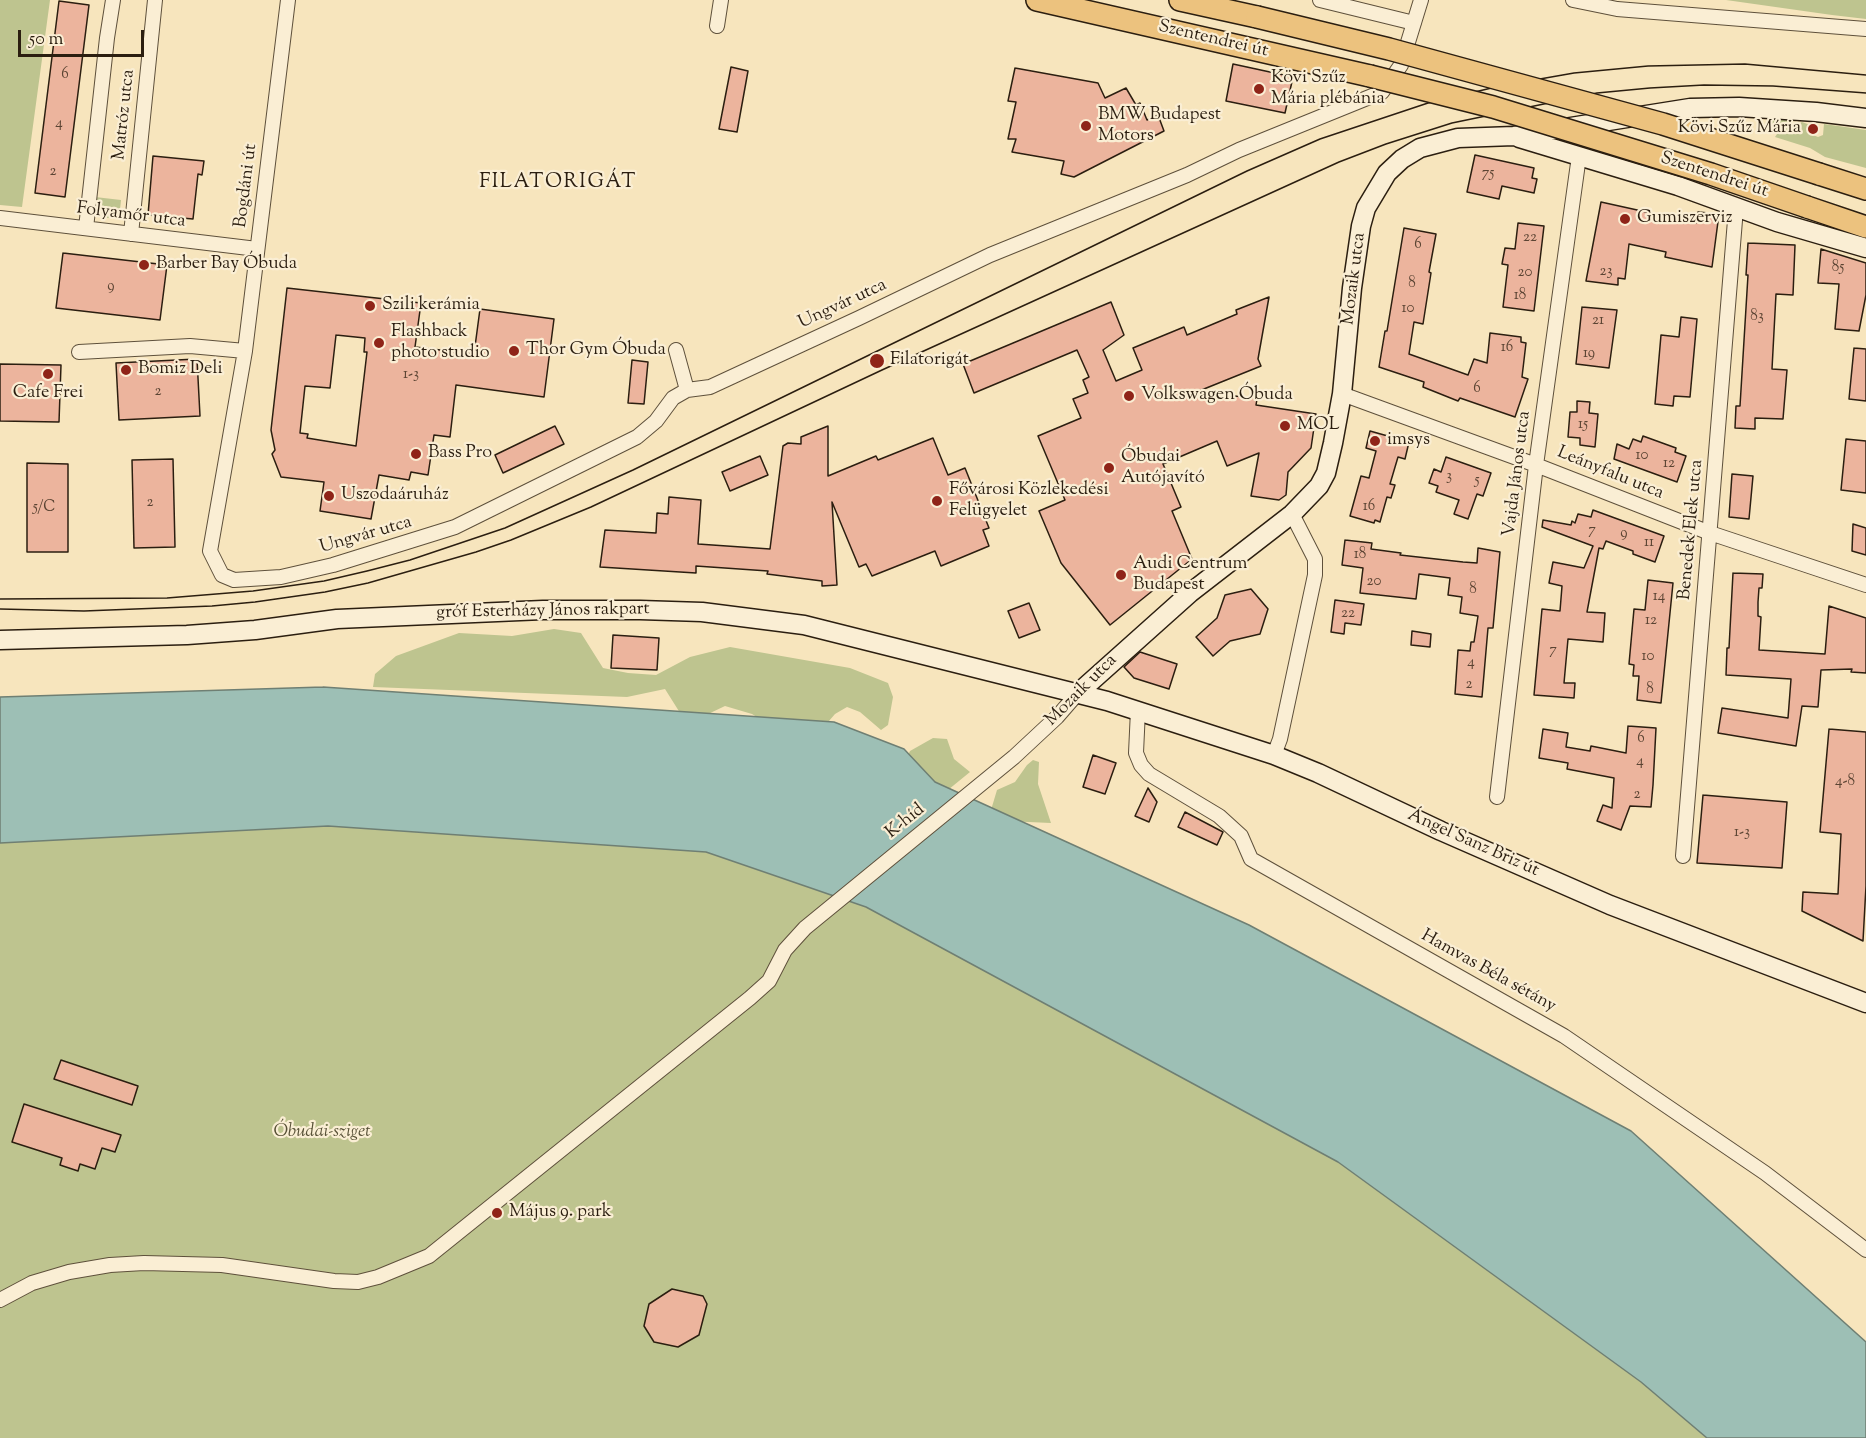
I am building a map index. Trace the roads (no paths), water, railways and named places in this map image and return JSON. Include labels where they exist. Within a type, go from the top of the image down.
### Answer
[{"type":"main road","name":"Szentendrei út","points":[[1038,0],[1493,107],[1700,171],[1866,227]]},
{"type":"main road","name":"Szentendrei út","points":[[1180,0],[1389,49],[1652,121],[1866,189]]},
{"type":"main road","points":[[1514,136],[1690,108],[1739,107],[1866,118]]},
{"type":"main road","points":[[1632,118],[1625,129],[1622,140],[1624,158],[1635,173]]},
{"type":"main road","points":[[1514,136],[1678,186],[1736,208],[1866,248]]},
{"type":"main road","name":"Mozaik utca","points":[[1077,694],[1190,593],[1292,514],[1319,486],[1326,473],[1349,397],[1352,288],[1361,226],[1366,208],[1387,173],[1402,159],[1436,142],[1458,138],[1514,136]]},
{"type":"main road","name":"gróf Esterházy János rakpart","points":[[0,640],[187,635],[255,630],[337,619],[543,610],[702,612],[766,619],[831,630],[1077,694]]},
{"type":"main road","name":"Ángel Sanz Briz út","points":[[1077,694],[1138,710],[1274,755],[1610,905],[1866,1003]]},
{"type":"street","name":"Matróz utca","points":[[86,228],[113,0]]},
{"type":"street","name":"Matróz utca","points":[[131,234],[155,0]]},
{"type":"street","name":"Bogdáni út","points":[[234,579],[222,575],[210,551],[245,351],[288,0]]},
{"type":"street","points":[[717,26],[721,0]]},
{"type":"street","points":[[1320,0],[1414,23]]},
{"type":"street","name":"Ungvár utca","points":[[234,579],[281,577],[333,565],[455,527],[637,436],[656,421],[673,398],[687,390],[710,387],[990,255],[1382,92],[1401,65],[1421,0]]},
{"type":"street","points":[[1574,0],[1617,9],[1866,29]]},
{"type":"street","name":"Vajda János utca","points":[[1497,797],[1536,465],[1579,156]]},
{"type":"street","name":"Benedek Elek utca","points":[[1683,856],[1736,208]]},
{"type":"street","name":"Folyamőr utca","points":[[0,218],[257,249]]},
{"type":"street","points":[[79,352],[190,346],[245,351]]},
{"type":"street","points":[[676,351],[687,390]]},
{"type":"street","name":"Leányfalu utca","points":[[1349,397],[1536,465],[1710,533],[1866,585]]},
{"type":"street","points":[[1274,755],[1280,739],[1316,575],[1315,559],[1292,514]]},
{"type":"street","name":"Mozaik utca","points":[[1014,757],[1057,717],[1077,694]]},
{"type":"street","name":"Hamvas Béla sétány","points":[[1138,710],[1136,753],[1141,765],[1149,774],[1219,816],[1241,836],[1251,860],[1564,1036],[1765,1173],[1866,1250]]},
{"type":"street","name":"K-híd","points":[[1,1299],[32,1283],[69,1272],[110,1265],[180,1263],[222,1265],[334,1281],[358,1282],[378,1277],[429,1256],[750,998],[769,981],[790,944],[820,914],[1014,757]]},
{"type":"water","points":[[323,687],[834,722],[904,749],[935,782],[1249,925],[1631,1131],[1866,1342],[1866,1438],[1707,1438],[1641,1382],[1338,1162],[866,907],[706,852],[328,826],[0,843],[0,697]]},
{"type":"tram line","points":[[0,599],[167,598],[253,591],[324,581],[367,571],[410,560],[505,528],[633,470],[1247,171],[1320,139],[1428,103],[1500,86],[1574,73],[1648,66],[1745,64],[1866,75]]},
{"type":"tram line","points":[[0,609],[84,611],[255,602],[368,583],[476,552],[591,507],[882,370],[1339,162],[1452,123],[1597,93],[1650,88],[1704,85],[1773,86],[1866,93]]},
{"type":"place","name":"Kövi Szűz Mária plébánia","points":[[1259,89]]},
{"type":"place","name":"BMW Budapest Motors","points":[[1086,126]]},
{"type":"place","name":"Kövi Szűz Mária","points":[[1813,129]]},
{"type":"place","name":"Gumiszerviz","points":[[1625,219]]},
{"type":"place","name":"Barber Bay Óbuda","points":[[144,265]]},
{"type":"place","name":"Szili kerámia","points":[[370,306]]},
{"type":"place","name":"Flashback photo studio","points":[[379,343]]},
{"type":"place","name":"Thor Gym Óbuda","points":[[514,351]]},
{"type":"place","name":"Filatorigát","points":[[877,361]]},
{"type":"place","name":"Bomiz Deli","points":[[126,370]]},
{"type":"place","name":"Cafe Frei","points":[[48,374]]},
{"type":"place","name":"Volkswagen Óbuda","points":[[1129,396]]},
{"type":"place","name":"MOL","points":[[1285,426]]},
{"type":"place","name":"imsys","points":[[1375,441]]},
{"type":"place","name":"Bass Pro","points":[[416,454]]},
{"type":"place","name":"Óbudai Autójavító","points":[[1109,468]]},
{"type":"place","name":"Uszodaáruház","points":[[329,496]]},
{"type":"place","name":"Fővárosi Közlekedési Felügyelet","points":[[937,501]]},
{"type":"place","name":"Audi Centrum Budapest","points":[[1121,575]]},
{"type":"place","name":"Május 9. park","points":[[497,1213]]},
{"type":"district","name":"FILATORIGÁT","points":[[558,184]]},
{"type":"park label","name":"Óbudai-sziget","points":[[322,1133]]}]
